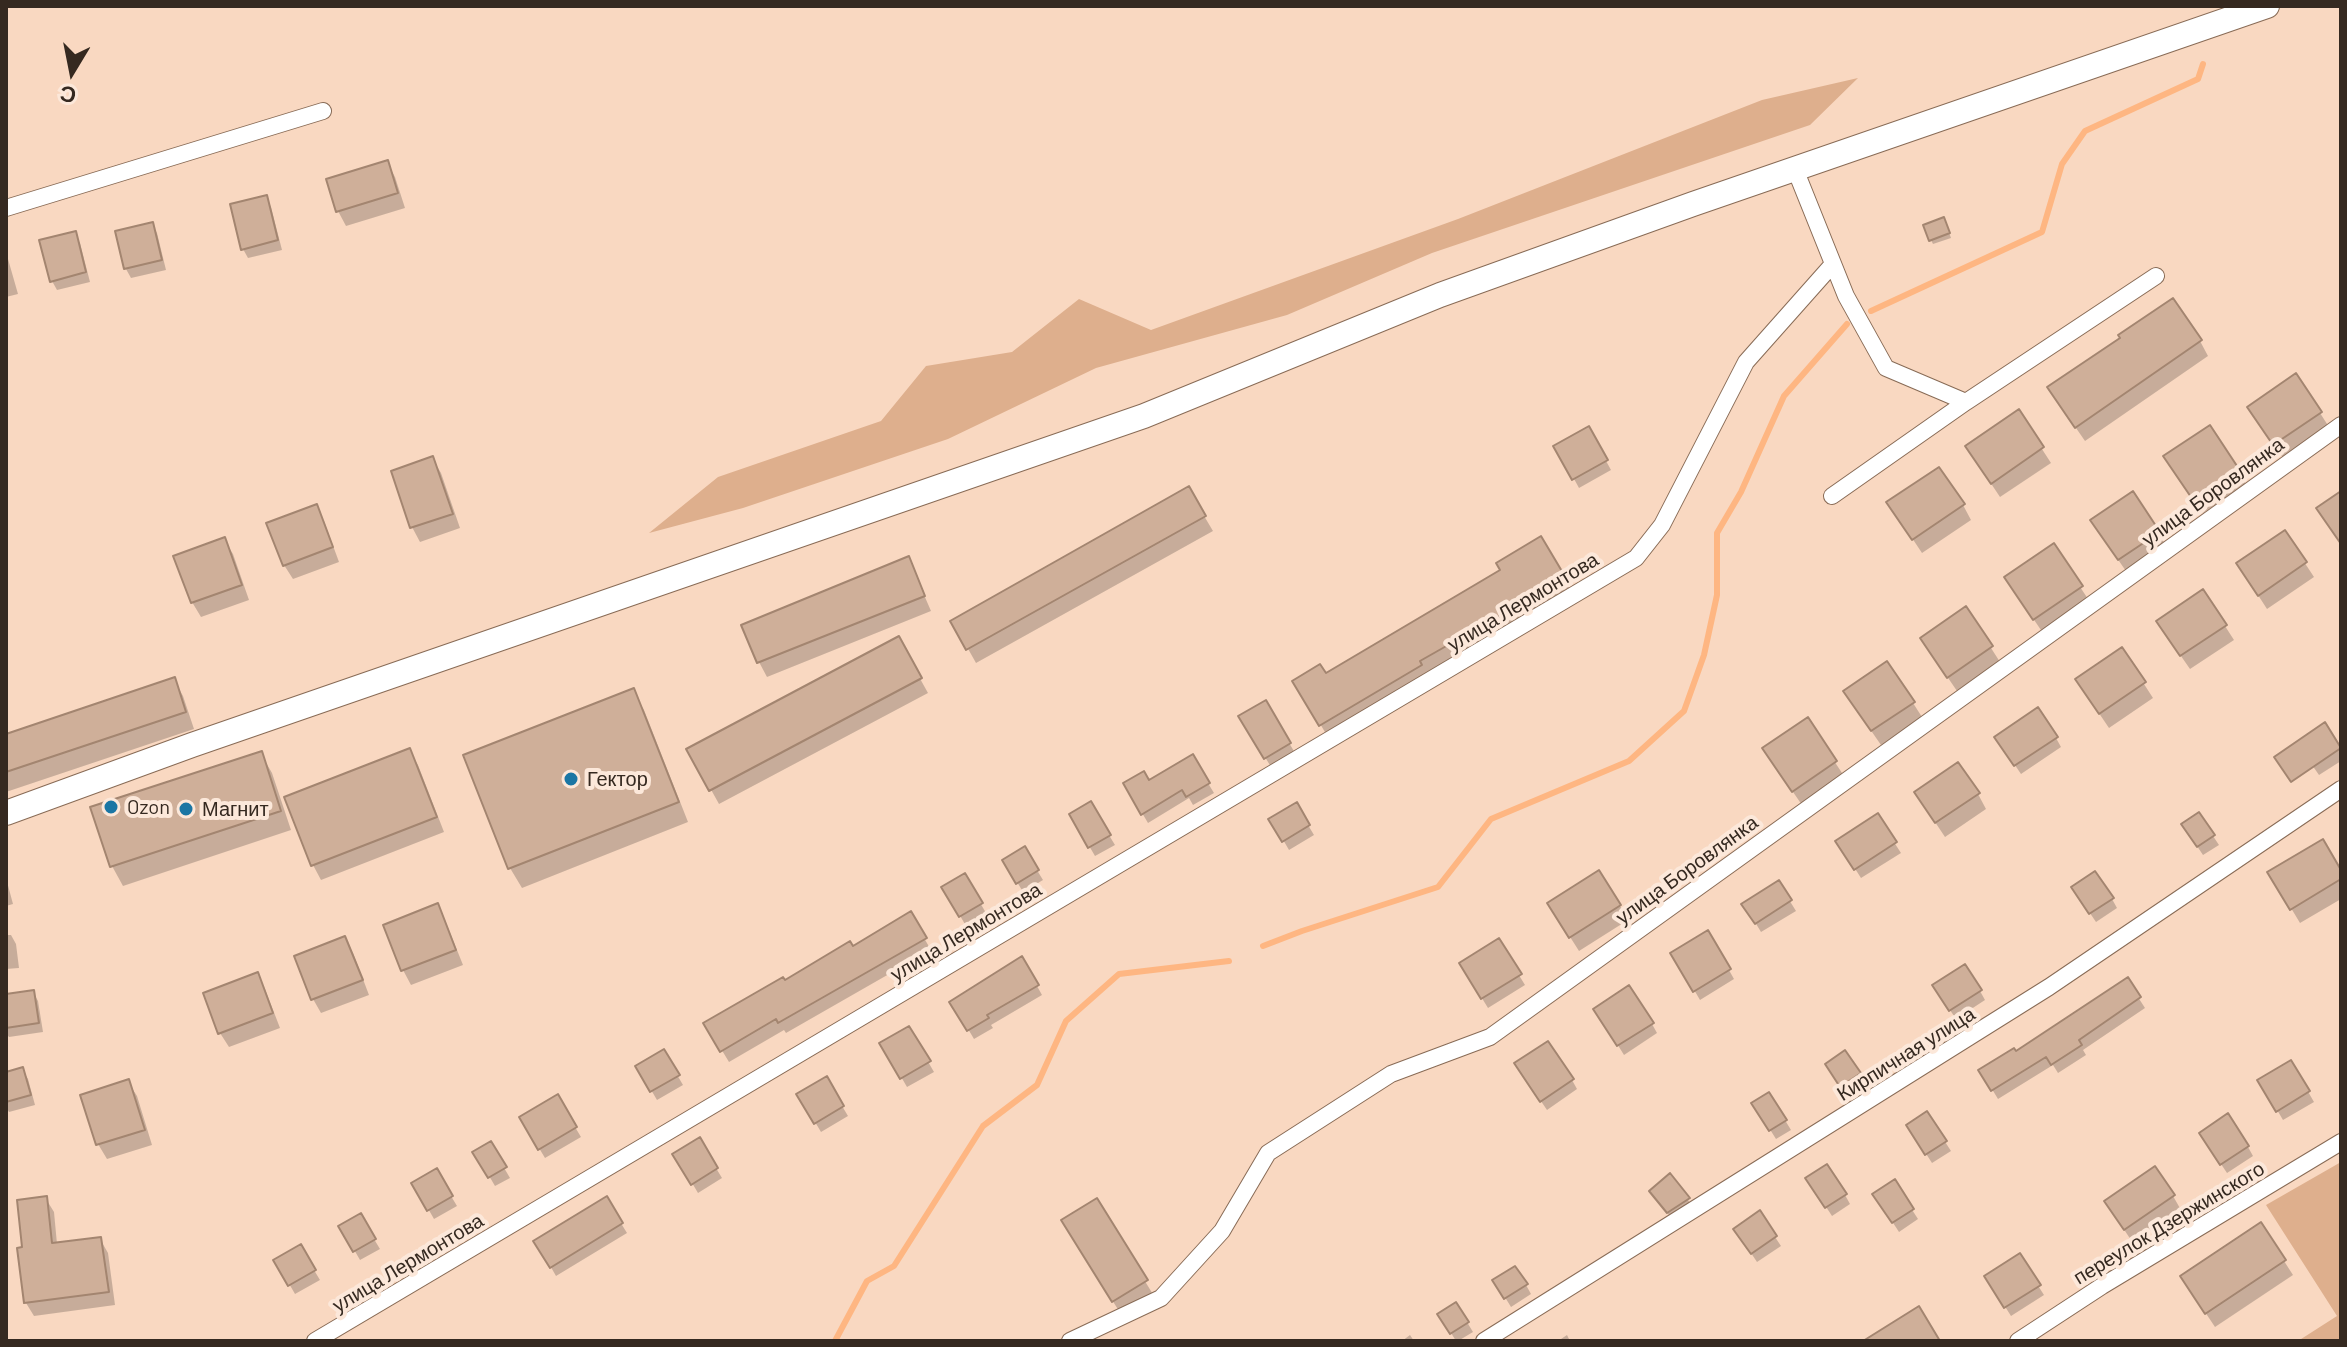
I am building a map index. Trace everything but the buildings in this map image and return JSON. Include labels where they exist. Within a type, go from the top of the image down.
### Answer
[{"type":"main road","points":[[6,813],[192,745],[1144,416],[1440,295],[2267,6]]},
{"type":"street","points":[[6,208],[323,111]]},
{"type":"street","points":[[1795,169],[1846,296],[1886,368],[1966,402]]},
{"type":"street","name":"улица Лермонтова","points":[[315,1341],[1636,558],[1662,525],[1746,362],[1833,264]]},
{"type":"street","points":[[1832,496],[1966,402],[2156,276]]},
{"type":"street","name":"улица Боровлянка","points":[[1070,1341],[1161,1298],[1222,1231],[1268,1153],[1391,1074],[1490,1037],[2341,425]]},
{"type":"street","name":"Кирпичная улица","points":[[1484,1341],[2049,987],[2341,789]]},
{"type":"street","name":"переулок Дзержинского","points":[[2018,1341],[2102,1286],[2341,1142]]},
{"type":"shaded area","points":[[1858,78],[1810,125],[1432,253],[1287,315],[1096,368],[948,439],[743,508],[649,533],[718,477],[881,421],[926,366],[1012,352],[1079,299],[1151,330],[1458,219],[1762,100]]},
{"type":"shaded area","points":[[2341,1162],[2341,1341],[2298,1341],[2337,1316],[2266,1205]]},
{"type":"waterway","points":[[1871,311],[2042,232],[2062,164],[2085,131],[2198,79],[2203,64]]},
{"type":"waterway","points":[[1263,946],[1438,887],[1491,819],[1629,761],[1684,711],[1704,655],[1717,595],[1717,533],[1741,492],[1784,396],[1847,324]]},
{"type":"waterway","points":[[835,1341],[867,1281],[894,1266],[983,1126],[1037,1085],[1066,1021],[1119,974],[1229,961]]},
{"type":"place","name":"Гектор","points":[[571,779]]},
{"type":"place","name":"Ozon","points":[[111,807]]},
{"type":"place","name":"Магнит","points":[[186,809]]}]
